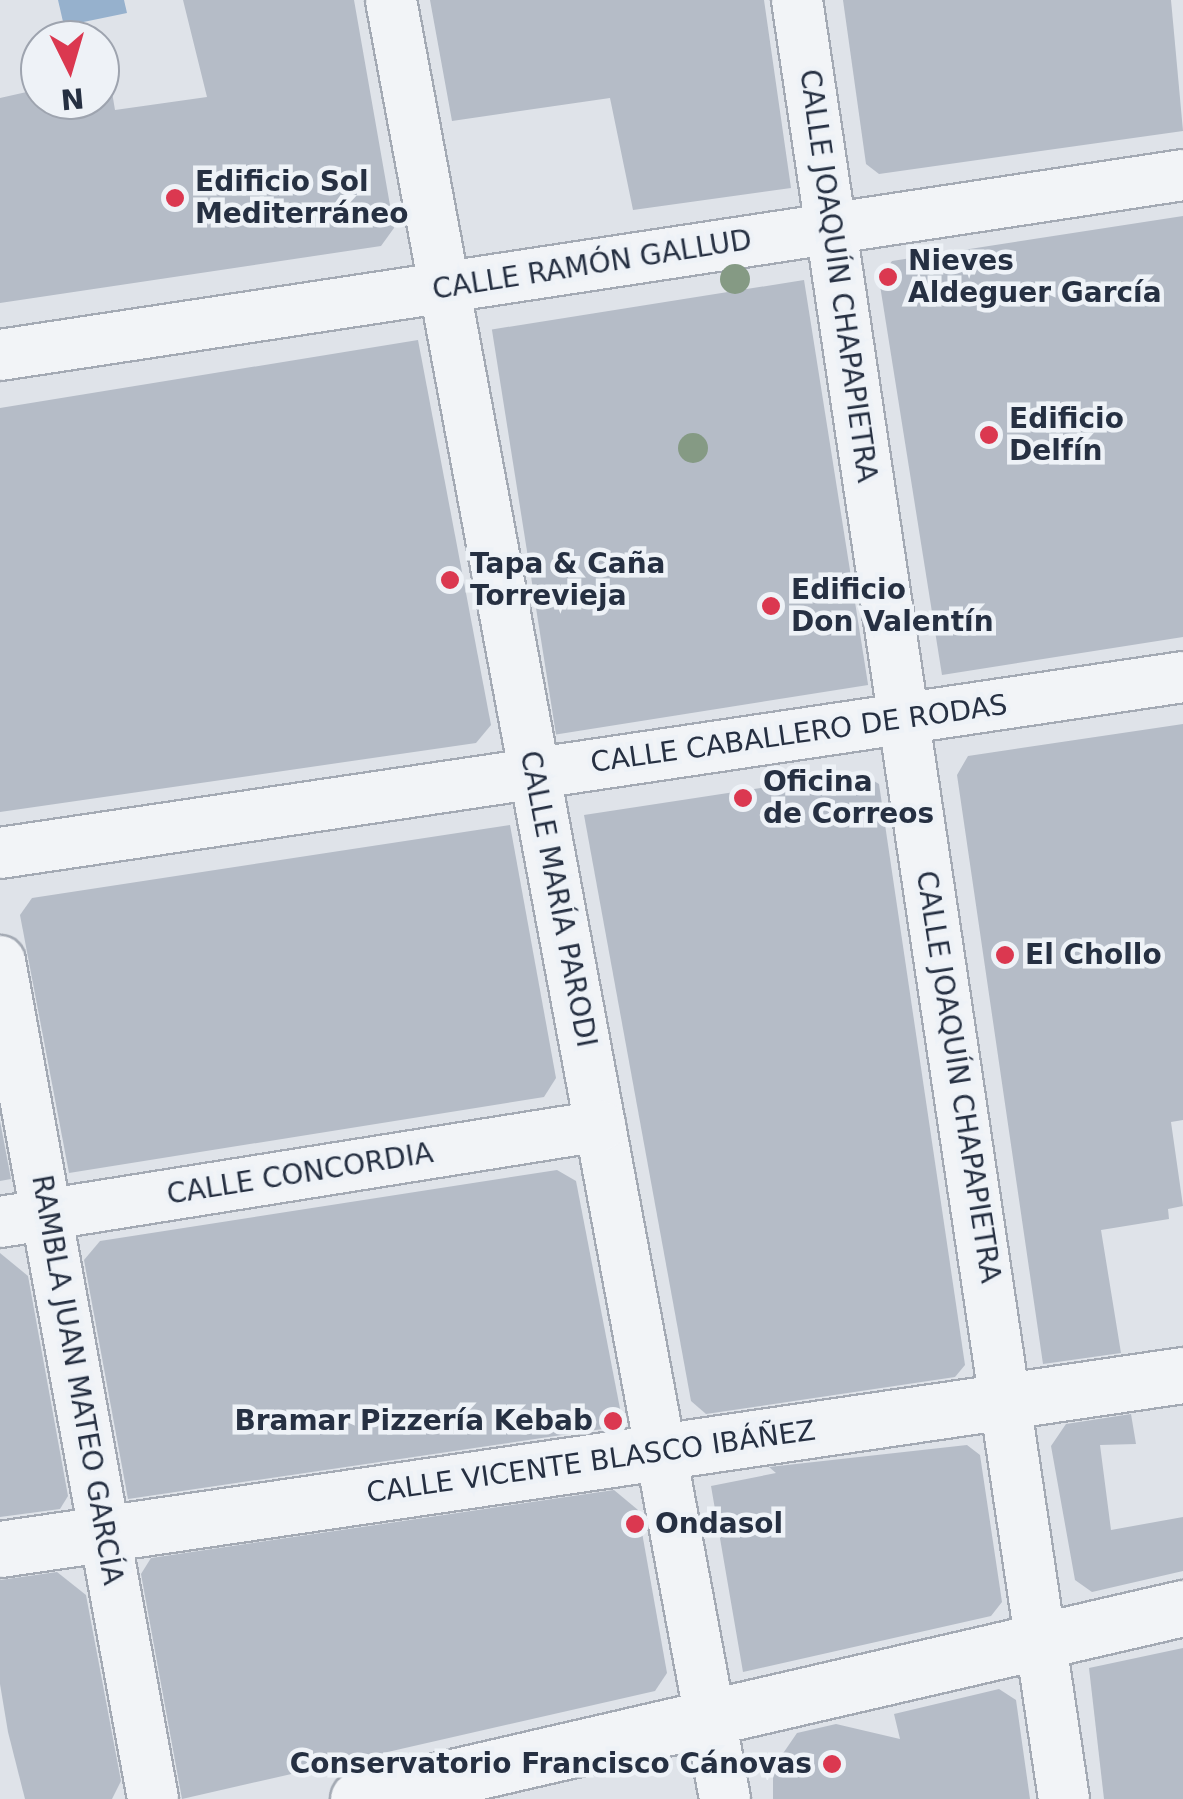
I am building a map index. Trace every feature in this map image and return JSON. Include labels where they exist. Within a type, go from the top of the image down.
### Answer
[{"type":"street","name":"CALLE MARÍA PARODI","points":[[391,0],[724,1799]]},
{"type":"street","name":"CALLE JOAQUÍN CHAPAPIETRA","points":[[797,0],[1064,1799]]},
{"type":"street","name":"CALLE RAMÓN GALLUD","points":[[0,355],[1183,176]]},
{"type":"street","name":"CALLE CABALLERO DE RODAS","points":[[0,853],[1183,677]]},
{"type":"street","name":"RAMBLA JUAN MATEO GARCÍA","points":[[0,960],[23,1218],[105,1533],[154,1799]]},
{"type":"street","name":"CALLE CONCORDIA","points":[[23,1218],[600,1126]]},
{"type":"street","name":"CALLE VICENTE BLASCO IBÁÑEZ","points":[[0,1549],[1183,1375]]},
{"type":"street","points":[[358,1799],[1183,1608]]},
{"type":"water","points":[[58,0],[124,0],[127,13],[93,20],[63,20]]},
{"type":"building","points":[[183,0],[354,0],[394,228],[381,246],[0,303],[0,98],[20,94],[20,120],[120,120],[120,109],[207,97]]},
{"type":"building","points":[[430,0],[764,0],[791,188],[633,210],[610,98],[452,121]]},
{"type":"building","points":[[843,0],[1171,0],[1183,131],[879,174],[866,164]]},
{"type":"building","points":[[1183,216],[1183,637],[942,675],[879,279],[892,261]]},
{"type":"building","points":[[804,280],[868,685],[556,734],[492,329]]},
{"type":"building","points":[[418,340],[491,725],[476,743],[0,812],[0,408]]},
{"type":"building","points":[[1183,724],[1183,1120],[1171,1122],[1183,1206],[1168,1209],[1169,1219],[1101,1230],[1121,1353],[1043,1364],[957,775],[968,756]]},
{"type":"building","points":[[860,773],[879,784],[965,1365],[955,1377],[706,1414],[691,1401],[584,815]]},
{"type":"building","points":[[510,825],[556,1078],[544,1097],[69,1173],[20,915],[32,898]]},
{"type":"building","points":[[0,1121],[11,1179],[0,1181]]},
{"type":"building","points":[[557,1170],[576,1181],[622,1419],[616,1427],[128,1499],[84,1260],[100,1241]]},
{"type":"building","points":[[0,1253],[28,1276],[68,1496],[60,1509],[0,1517]]},
{"type":"building","points":[[1131,1414],[1136,1444],[1100,1445],[1111,1530],[1183,1517],[1183,1571],[1092,1592],[1075,1580],[1051,1446],[1066,1424]]},
{"type":"building","points":[[967,1445],[980,1455],[1002,1602],[991,1616],[743,1672],[711,1486],[776,1473],[769,1467]]},
{"type":"building","points":[[614,1490],[638,1510],[667,1673],[655,1691],[182,1799],[141,1574],[151,1558]]},
{"type":"building","points":[[57,1572],[86,1595],[121,1781],[112,1799],[25,1799],[8,1732],[0,1684],[0,1580]]},
{"type":"building","points":[[1183,1648],[1183,1799],[1104,1799],[1089,1668]]},
{"type":"building","points":[[999,1689],[1016,1700],[1030,1799],[773,1799],[773,1768],[797,1733],[836,1724],[900,1739],[894,1714]]},
{"type":"place","name":"Edificio Sol Mediterráneo","points":[[175,198]]},
{"type":"place","name":"Nieves Aldeguer García","points":[[888,277]]},
{"type":"place","name":"Edificio Delfín","points":[[989,435]]},
{"type":"place","name":"Tapa & Caña Torrevieja","points":[[450,580]]},
{"type":"place","name":"Edificio Don Valentín","points":[[771,606]]},
{"type":"place","name":"Oficina de Correos","points":[[743,798]]},
{"type":"place","name":"El Chollo","points":[[1005,955]]},
{"type":"place","name":"Bramar Pizzería Kebab","points":[[613,1421]]},
{"type":"place","name":"Ondasol","points":[[635,1524]]},
{"type":"place","name":"Conservatorio Francisco Cánovas","points":[[832,1764]]}]
